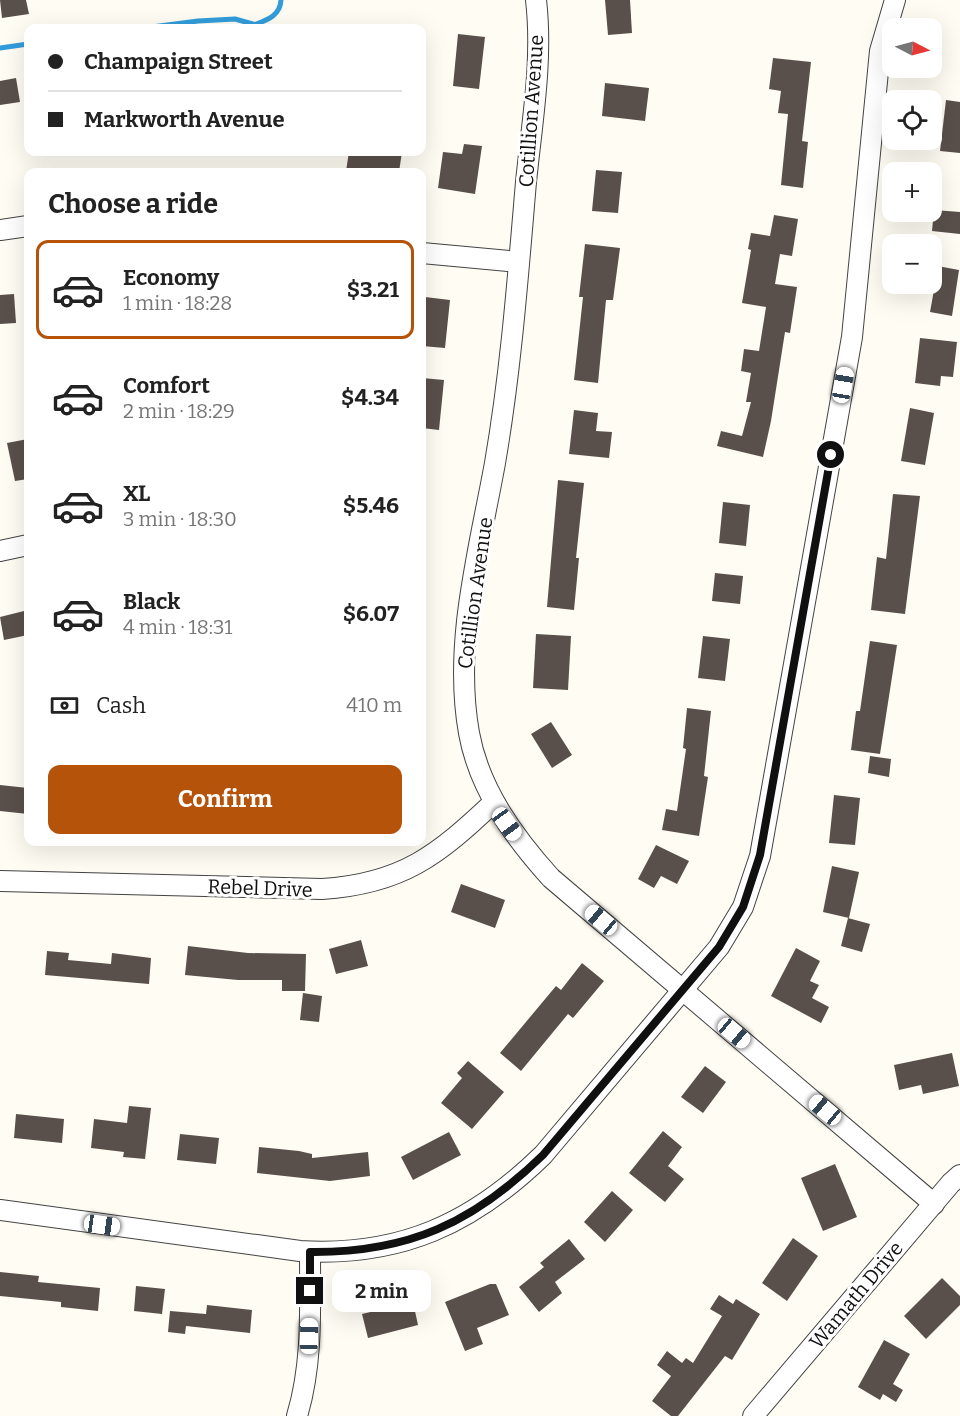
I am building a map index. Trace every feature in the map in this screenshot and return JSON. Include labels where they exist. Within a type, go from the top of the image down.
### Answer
[{"type":"street","name":"Cotillion Avenue","points":[[536,0],[538,58],[519,262],[502,415],[472,592],[463,663],[464,700],[469,736],[481,773],[507,824],[551,878],[934,1204]]},
{"type":"street","points":[[0,1210],[310,1252],[365,1250],[402,1242],[454,1222],[515,1182],[543,1155],[683,990],[728,933],[750,890],[760,855],[852,338],[880,51],[895,0]]},
{"type":"street","points":[[0,230],[24,227]]},
{"type":"street","points":[[426,253],[519,262]]},
{"type":"street","points":[[0,550],[24,546]]},
{"type":"street","name":"Rebel Drive","points":[[0,881],[322,890],[339,888],[372,882],[418,864],[446,846],[494,802]]},
{"type":"street","name":"Wamath Drive","points":[[753,1416],[960,1176]]},
{"type":"street","points":[[297,1416],[305,1391],[309,1359],[310,1252]]},
{"type":"building","points":[[0,0],[26,0],[29,14],[2,18]]},
{"type":"building","points":[[605,0],[630,0],[632,33],[608,35]]},
{"type":"building","points":[[458,34],[485,37],[479,89],[453,86]]},
{"type":"building","points":[[773,58],[811,62],[802,141],[808,142],[803,188],[781,185],[788,114],[778,113],[781,91],[769,89]]},
{"type":"building","points":[[16,78],[20,102],[0,105],[0,81]]},
{"type":"building","points":[[605,83],[649,88],[645,121],[602,116]]},
{"type":"building","points":[[946,100],[960,102],[960,153],[940,151],[942,150]]},
{"type":"building","points":[[464,144],[482,146],[475,194],[438,188],[443,152],[462,154]]},
{"type":"building","points":[[348,156],[401,156],[400,168],[346,168]]},
{"type":"building","points":[[596,170],[622,172],[618,213],[592,211]]},
{"type":"building","points":[[942,211],[960,212],[960,234],[932,231],[933,222],[942,222]]},
{"type":"building","points":[[774,215],[798,219],[792,256],[780,254],[775,284],[797,287],[790,333],[785,332],[763,457],[717,446],[721,431],[742,436],[751,402],[746,402],[751,373],[741,371],[744,349],[759,351],[766,307],[742,303],[751,250],[748,249],[751,233],[770,236]]},
{"type":"building","points":[[585,244],[620,248],[613,300],[606,300],[598,383],[574,380],[583,297],[579,297]]},
{"type":"building","points":[[942,267],[959,270],[952,316],[930,312],[933,294],[942,294]]},
{"type":"building","points":[[14,294],[16,323],[0,324],[0,295]]},
{"type":"building","points":[[426,297],[450,300],[445,348],[426,346]]},
{"type":"building","points":[[920,338],[957,342],[953,377],[941,376],[940,386],[915,383]]},
{"type":"building","points":[[426,378],[444,380],[439,430],[426,428]]},
{"type":"building","points":[[910,408],[934,413],[925,465],[901,461]]},
{"type":"building","points":[[574,410],[598,413],[596,431],[612,432],[609,458],[569,454]]},
{"type":"building","points":[[24,440],[24,480],[15,481],[7,443]]},
{"type":"building","points":[[558,480],[584,483],[576,558],[579,558],[574,610],[547,607]]},
{"type":"building","points":[[893,494],[920,496],[905,614],[871,610],[877,557],[886,559]]},
{"type":"building","points":[[723,502],[750,505],[746,546],[719,543]]},
{"type":"building","points":[[715,573],[743,576],[740,604],[712,601]]},
{"type":"building","points":[[24,611],[24,636],[4,640],[0,617]]},
{"type":"building","points":[[536,634],[571,636],[568,690],[533,688]]},
{"type":"building","points":[[703,636],[730,639],[725,681],[698,678]]},
{"type":"building","points":[[870,641],[897,645],[880,754],[851,750],[856,711],[860,711]]},
{"type":"building","points":[[687,708],[711,711],[704,776],[708,777],[699,836],[662,830],[666,809],[677,811],[686,749],[683,748]]},
{"type":"building","points":[[551,722],[572,755],[552,768],[531,734]]},
{"type":"building","points":[[870,756],[891,759],[889,777],[868,773]]},
{"type":"building","points":[[0,785],[24,788],[24,814],[0,811]]},
{"type":"building","points":[[834,795],[860,798],[855,845],[829,843]]},
{"type":"building","points":[[656,845],[689,861],[677,884],[661,876],[654,888],[638,879]]},
{"type":"building","points":[[832,866],[859,872],[849,918],[823,912]]},
{"type":"building","points":[[461,884],[505,900],[495,928],[451,912]]},
{"type":"building","points":[[848,918],[870,924],[862,952],[841,946]]},
{"type":"building","points":[[361,940],[368,966],[336,974],[329,949]]},
{"type":"building","points":[[188,946],[248,953],[306,954],[305,991],[282,991],[282,980],[238,980],[185,975]]},
{"type":"building","points":[[796,948],[820,961],[810,981],[819,985],[812,998],[829,1007],[821,1023],[771,996]]},
{"type":"building","points":[[47,951],[69,953],[68,960],[111,964],[112,953],[151,958],[149,984],[45,975]]},
{"type":"building","points":[[582,963],[604,981],[573,1018],[568,1014],[521,1071],[500,1053],[556,986],[561,990]]},
{"type":"building","points":[[303,993],[322,996],[319,1022],[300,1020]]},
{"type":"building","points":[[952,1053],[959,1086],[923,1094],[921,1085],[899,1090],[894,1065]]},
{"type":"building","points":[[468,1061],[504,1092],[472,1129],[441,1103],[462,1078],[457,1073]]},
{"type":"building","points":[[705,1066],[726,1082],[703,1113],[681,1097]]},
{"type":"building","points":[[129,1106],[151,1108],[145,1159],[123,1157],[124,1152],[91,1148],[94,1119],[127,1123]]},
{"type":"building","points":[[16,1114],[64,1119],[62,1143],[14,1138]]},
{"type":"building","points":[[663,1131],[682,1147],[668,1166],[684,1179],[665,1202],[629,1173]]},
{"type":"building","points":[[449,1132],[461,1155],[413,1180],[401,1157]]},
{"type":"building","points":[[180,1134],[219,1138],[216,1164],[177,1160]]},
{"type":"building","points":[[259,1147],[299,1151],[312,1154],[312,1158],[368,1152],[370,1176],[330,1181],[257,1173]]},
{"type":"building","points":[[835,1164],[857,1217],[823,1231],[801,1178]]},
{"type":"building","points":[[612,1191],[633,1210],[605,1242],[584,1222]]},
{"type":"building","points":[[793,1238],[818,1256],[787,1301],[762,1283]]},
{"type":"building","points":[[569,1239],[585,1259],[555,1282],[562,1293],[539,1312],[519,1287],[544,1267],[540,1263]]},
{"type":"building","points":[[0,1272],[39,1276],[38,1282],[100,1288],[98,1311],[61,1307],[61,1302],[0,1296]]},
{"type":"building","points":[[942,1278],[960,1296],[960,1305],[926,1339],[904,1316]]},
{"type":"building","points":[[490,1284],[496,1284],[509,1315],[477,1328],[483,1344],[465,1351],[445,1302]]},
{"type":"building","points":[[136,1286],[165,1289],[162,1314],[134,1311]]},
{"type":"building","points":[[719,1295],[733,1304],[736,1299],[760,1314],[732,1360],[725,1356],[678,1416],[671,1416],[652,1401],[671,1376],[657,1365],[667,1351],[682,1363],[686,1358],[693,1363],[722,1316],[710,1309]]},
{"type":"building","points":[[413,1302],[418,1325],[368,1338],[362,1314]]},
{"type":"building","points":[[207,1305],[252,1310],[250,1333],[186,1326],[185,1334],[168,1332],[170,1311],[206,1314]]},
{"type":"building","points":[[884,1340],[910,1354],[893,1384],[903,1390],[896,1402],[883,1394],[880,1400],[858,1387]]},
{"type":"waterway","points":[[256,24],[275,14],[281,0]]},
{"type":"waterway","points":[[175,24],[235,19],[253,24]]},
{"type":"waterway","points":[[0,48],[24,45]]},
{"type":"route","points":[[310,1291],[310,1252],[365,1250],[420,1237],[454,1222],[515,1182],[543,1155],[719,947],[728,933],[750,890],[760,855],[831,455]]}]
